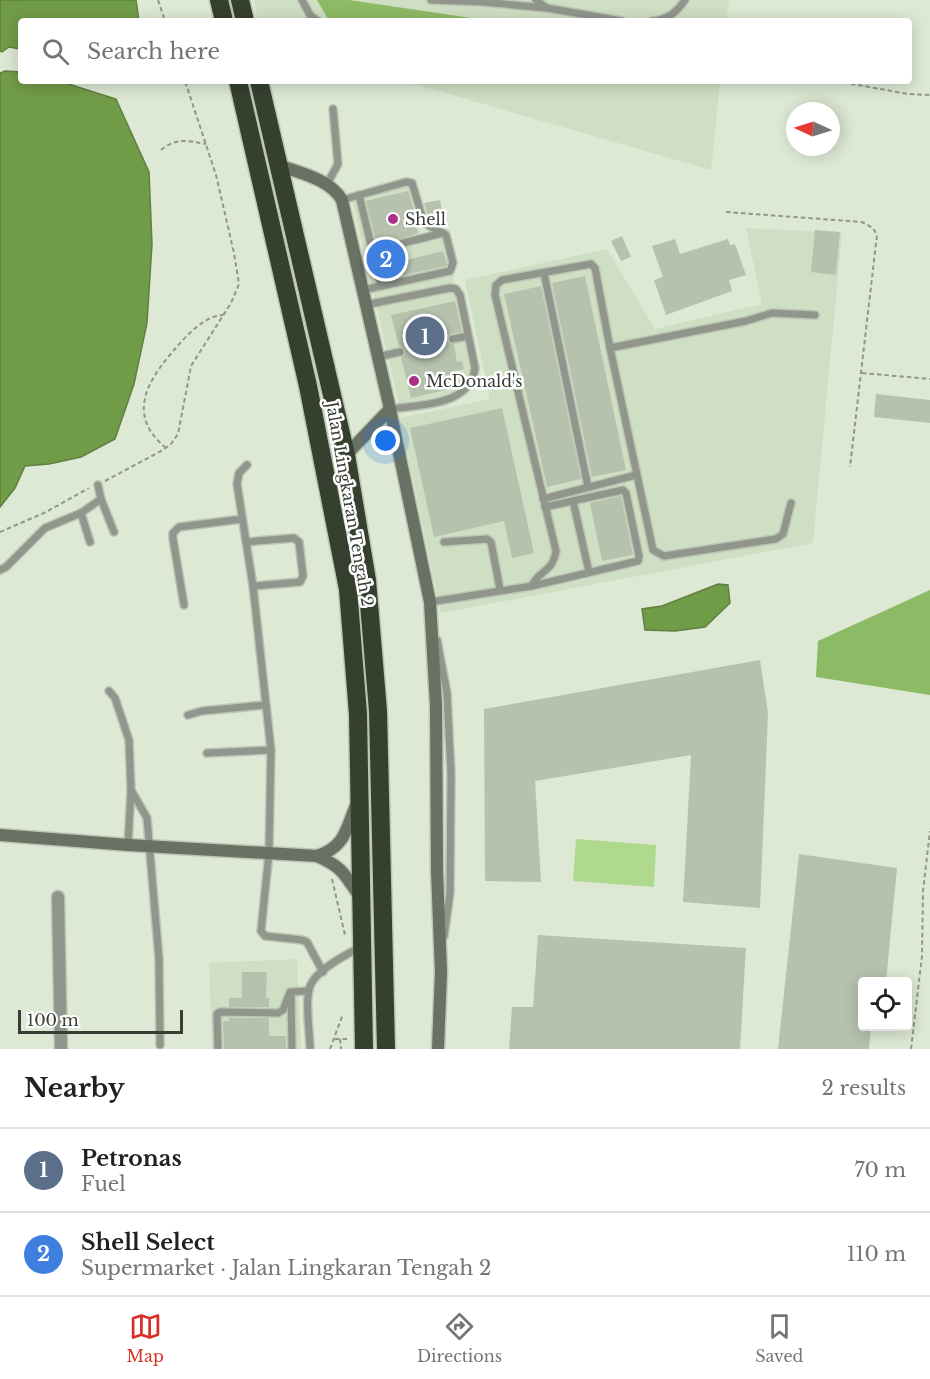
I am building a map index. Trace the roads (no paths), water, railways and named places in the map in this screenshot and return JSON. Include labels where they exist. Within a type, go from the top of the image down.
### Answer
[{"type":"highway","points":[[219,0],[223,18]]},
{"type":"highway","points":[[240,0],[244,18]]},
{"type":"highway","name":"Jalan Lingkaran Tengah 2","points":[[239,84],[308,386],[348,589],[357,691],[364,1049]]},
{"type":"highway","name":"Jalan Lingkaran Tengah 2","points":[[260,84],[346,455],[367,580],[376,666],[386,1049]]},
{"type":"street","points":[[279,165],[327,184],[336,189],[342,200],[390,409],[430,602],[436,705],[437,871],[441,972],[438,1049]]},
{"type":"street","points":[[346,455],[390,409]]},
{"type":"street","points":[[317,856],[330,852],[339,845],[359,798]]},
{"type":"street","points":[[0,835],[317,856],[336,864],[344,872],[361,899]]},
{"type":"street","points":[[58,897],[61,1049]]},
{"type":"lane","points":[[302,0],[314,18]]},
{"type":"lane","points":[[431,0],[481,1],[603,18]]},
{"type":"lane","points":[[536,0],[547,9]]},
{"type":"lane","points":[[666,18],[675,14],[685,0]]},
{"type":"lane","points":[[327,184],[338,165],[333,109]]},
{"type":"lane","points":[[342,200],[406,182],[412,183],[424,223],[448,238],[453,263],[450,271],[363,290]]},
{"type":"lane","points":[[359,195],[375,251],[381,286]]},
{"type":"lane","points":[[403,243],[442,233]]},
{"type":"lane","points":[[532,586],[535,579],[549,569],[554,562],[556,551],[495,295],[496,285],[502,280],[591,264],[595,268],[653,550],[664,555],[776,539],[783,534],[790,503]]},
{"type":"lane","points":[[544,273],[588,487]]},
{"type":"lane","points":[[365,305],[450,288],[456,289],[460,295],[475,368],[474,377],[467,387],[452,399],[390,409]]},
{"type":"lane","points":[[610,348],[747,321],[772,313],[815,315]]},
{"type":"lane","points":[[453,339],[468,336]]},
{"type":"lane","points":[[377,357],[400,352]]},
{"type":"lane","points":[[247,465],[237,478],[253,586],[271,750],[269,853],[262,934],[307,942],[322,972]]},
{"type":"lane","points":[[544,503],[588,487],[636,475]]},
{"type":"lane","points":[[98,484],[101,499],[114,532]]},
{"type":"lane","points":[[430,602],[532,586],[638,561],[639,556],[626,493],[620,489],[573,501],[544,503]]},
{"type":"lane","points":[[0,570],[6,567],[45,528],[81,513],[101,499]]},
{"type":"lane","points":[[573,501],[589,572]]},
{"type":"lane","points":[[81,513],[90,542]]},
{"type":"lane","points":[[184,605],[173,539],[176,530],[179,527],[242,519]]},
{"type":"lane","points":[[246,542],[294,538],[299,542],[303,576],[300,582],[253,586]]},
{"type":"lane","points":[[444,542],[487,539],[490,543],[500,590]]},
{"type":"lane","points":[[109,691],[115,698],[129,740],[131,790],[128,845]]},
{"type":"lane","points":[[188,715],[202,711],[265,705]]},
{"type":"lane","points":[[207,753],[271,750]]},
{"type":"lane","points":[[131,790],[147,818],[159,959],[160,1045]]},
{"type":"lane","points":[[310,1049],[308,991],[312,982],[322,972],[362,947]]},
{"type":"lane","points":[[290,992],[308,991]]},
{"type":"lane","points":[[218,1049],[217,1014],[220,1012],[278,1013],[283,1010],[290,992]]},
{"type":"lane","points":[[290,992],[292,1049]]},
{"type":"place","name":"Shell","points":[[393,219]]},
{"type":"place","name":"Shell Select","points":[[386,259]]},
{"type":"place","name":"Petronas","points":[[425,336]]},
{"type":"place","name":"McDonald's","points":[[414,381]]}]
